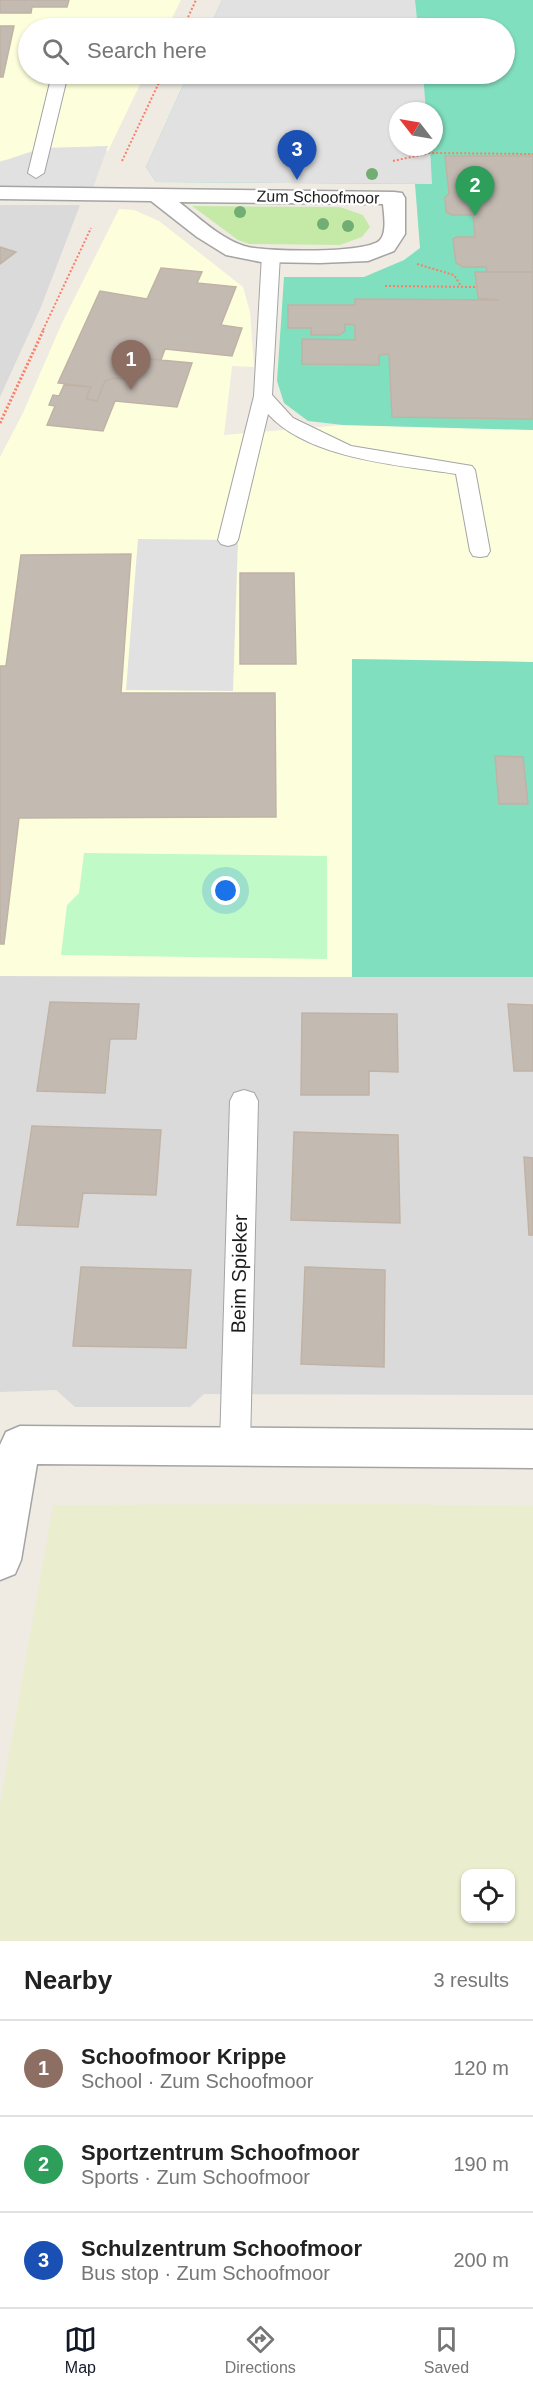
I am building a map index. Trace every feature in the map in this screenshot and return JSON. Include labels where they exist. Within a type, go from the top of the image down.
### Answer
[{"type":"street","name":"Zum Schoofmoor","points":[[0,193],[394,198],[393,238],[386,249],[362,255],[255,255],[234,250],[158,196]]},
{"type":"street","points":[[0,1560],[10,1445],[533,1449]]},
{"type":"lane","points":[[36,172],[58,84]]},
{"type":"lane","points":[[228,540],[263,396],[271,255]]},
{"type":"lane","points":[[263,396],[286,422],[346,451],[465,470],[480,551]]},
{"type":"lane","name":"Beim Spieker","points":[[235,1446],[244,1101]]},
{"type":"path","points":[[188,18],[196,0]]},
{"type":"path","points":[[0,423],[158,84]]},
{"type":"path","points":[[393,161],[430,153],[533,154]]},
{"type":"path","points":[[435,271],[454,275],[462,287]]},
{"type":"shaded area","points":[[0,0],[181,0],[172,18],[18,18],[18,84],[140,84],[108,151],[43,153],[0,161]]},
{"type":"shaded area","points":[[222,0],[415,0],[417,18],[214,18]]},
{"type":"shaded area","points":[[183,84],[424,84],[425,102],[389,102],[389,156],[430,156],[432,184],[156,182],[146,167]]},
{"type":"shaded area","points":[[108,146],[93,188],[0,188],[0,162],[42,148]]},
{"type":"shaded area","points":[[0,205],[80,205],[41,307],[0,397]]},
{"type":"shaded area","points":[[119,209],[134,210],[159,221],[243,287],[250,312],[254,367],[232,366],[224,435],[343,425],[533,430],[533,662],[353,659],[352,977],[0,976],[0,457],[23,413],[62,323]]},
{"type":"shaded area","points":[[138,539],[238,540],[233,691],[126,690]]},
{"type":"shaded area","points":[[0,976],[533,977],[533,1395],[204,1394],[190,1407],[75,1407],[56,1390],[0,1392]]},
{"type":"shaded area","points":[[53,1505],[533,1506],[533,1941],[0,1941],[0,1805]]},
{"type":"green space","points":[[222,0],[533,0],[533,430],[343,425],[308,421],[284,403],[277,381],[284,277],[364,277],[404,260],[420,248],[415,184],[156,182],[146,167],[183,84],[515,84],[515,18],[214,18]]},
{"type":"green space","points":[[192,206],[340,207],[363,215],[370,227],[362,237],[340,245],[249,244],[238,240]]},
{"type":"green space","points":[[352,659],[533,662],[533,977],[352,977]]},
{"type":"green space","points":[[84,853],[327,856],[327,959],[61,955],[67,905],[79,893]]},
{"type":"building","points":[[0,0],[69,0],[67,7],[32,7],[31,13],[0,13]]},
{"type":"building","points":[[0,26],[14,26],[3,77],[0,77]]},
{"type":"building","points":[[445,156],[533,156],[533,272],[487,272],[486,267],[463,267],[456,263],[453,239],[475,237],[473,215],[452,215],[446,212],[445,197],[449,194]]},
{"type":"building","points":[[0,247],[16,252],[0,264]]},
{"type":"building","points":[[161,268],[202,272],[197,283],[236,287],[221,325],[242,328],[232,356],[165,349],[161,360],[127,357],[121,372],[139,373],[136,380],[113,378],[105,381],[97,401],[86,399],[91,387],[58,383],[100,291],[147,299]]},
{"type":"building","points":[[475,272],[533,272],[533,419],[392,417],[389,354],[379,355],[379,365],[302,364],[302,339],[355,340],[355,325],[345,324],[345,331],[339,335],[311,335],[311,328],[288,328],[288,305],[355,305],[355,299],[499,300],[478,298]]},
{"type":"building","points":[[127,357],[192,363],[177,407],[115,401],[103,431],[47,425],[55,406],[49,405],[53,395],[59,396],[64,385],[91,387],[86,399],[97,401],[105,381],[113,378],[136,380],[139,373],[121,372]]},
{"type":"building","points":[[131,554],[121,693],[275,693],[276,817],[19,818],[4,944],[0,944],[0,666],[6,666],[21,555]]},
{"type":"building","points":[[240,573],[294,573],[296,664],[240,664]]},
{"type":"building","points":[[495,756],[523,757],[528,804],[499,804]]},
{"type":"building","points":[[50,1002],[139,1004],[136,1039],[110,1039],[105,1093],[37,1091]]},
{"type":"building","points":[[508,1004],[533,1005],[533,1071],[514,1071]]},
{"type":"building","points":[[302,1013],[397,1014],[398,1072],[369,1071],[369,1095],[301,1095]]},
{"type":"building","points":[[32,1126],[161,1130],[156,1195],[83,1193],[78,1227],[17,1225]]},
{"type":"building","points":[[294,1132],[398,1135],[400,1223],[291,1220]]},
{"type":"building","points":[[524,1157],[533,1158],[533,1235],[529,1235]]},
{"type":"building","points":[[81,1267],[191,1270],[186,1348],[73,1346]]},
{"type":"building","points":[[305,1267],[385,1270],[384,1367],[301,1364]]},
{"type":"place","name":"Schulzentrum Schoofmoor","points":[[297,180]]},
{"type":"place","name":"Sportzentrum Schoofmoor","points":[[475,216]]},
{"type":"place","name":"Schoofmoor Krippe","points":[[131,390]]}]
